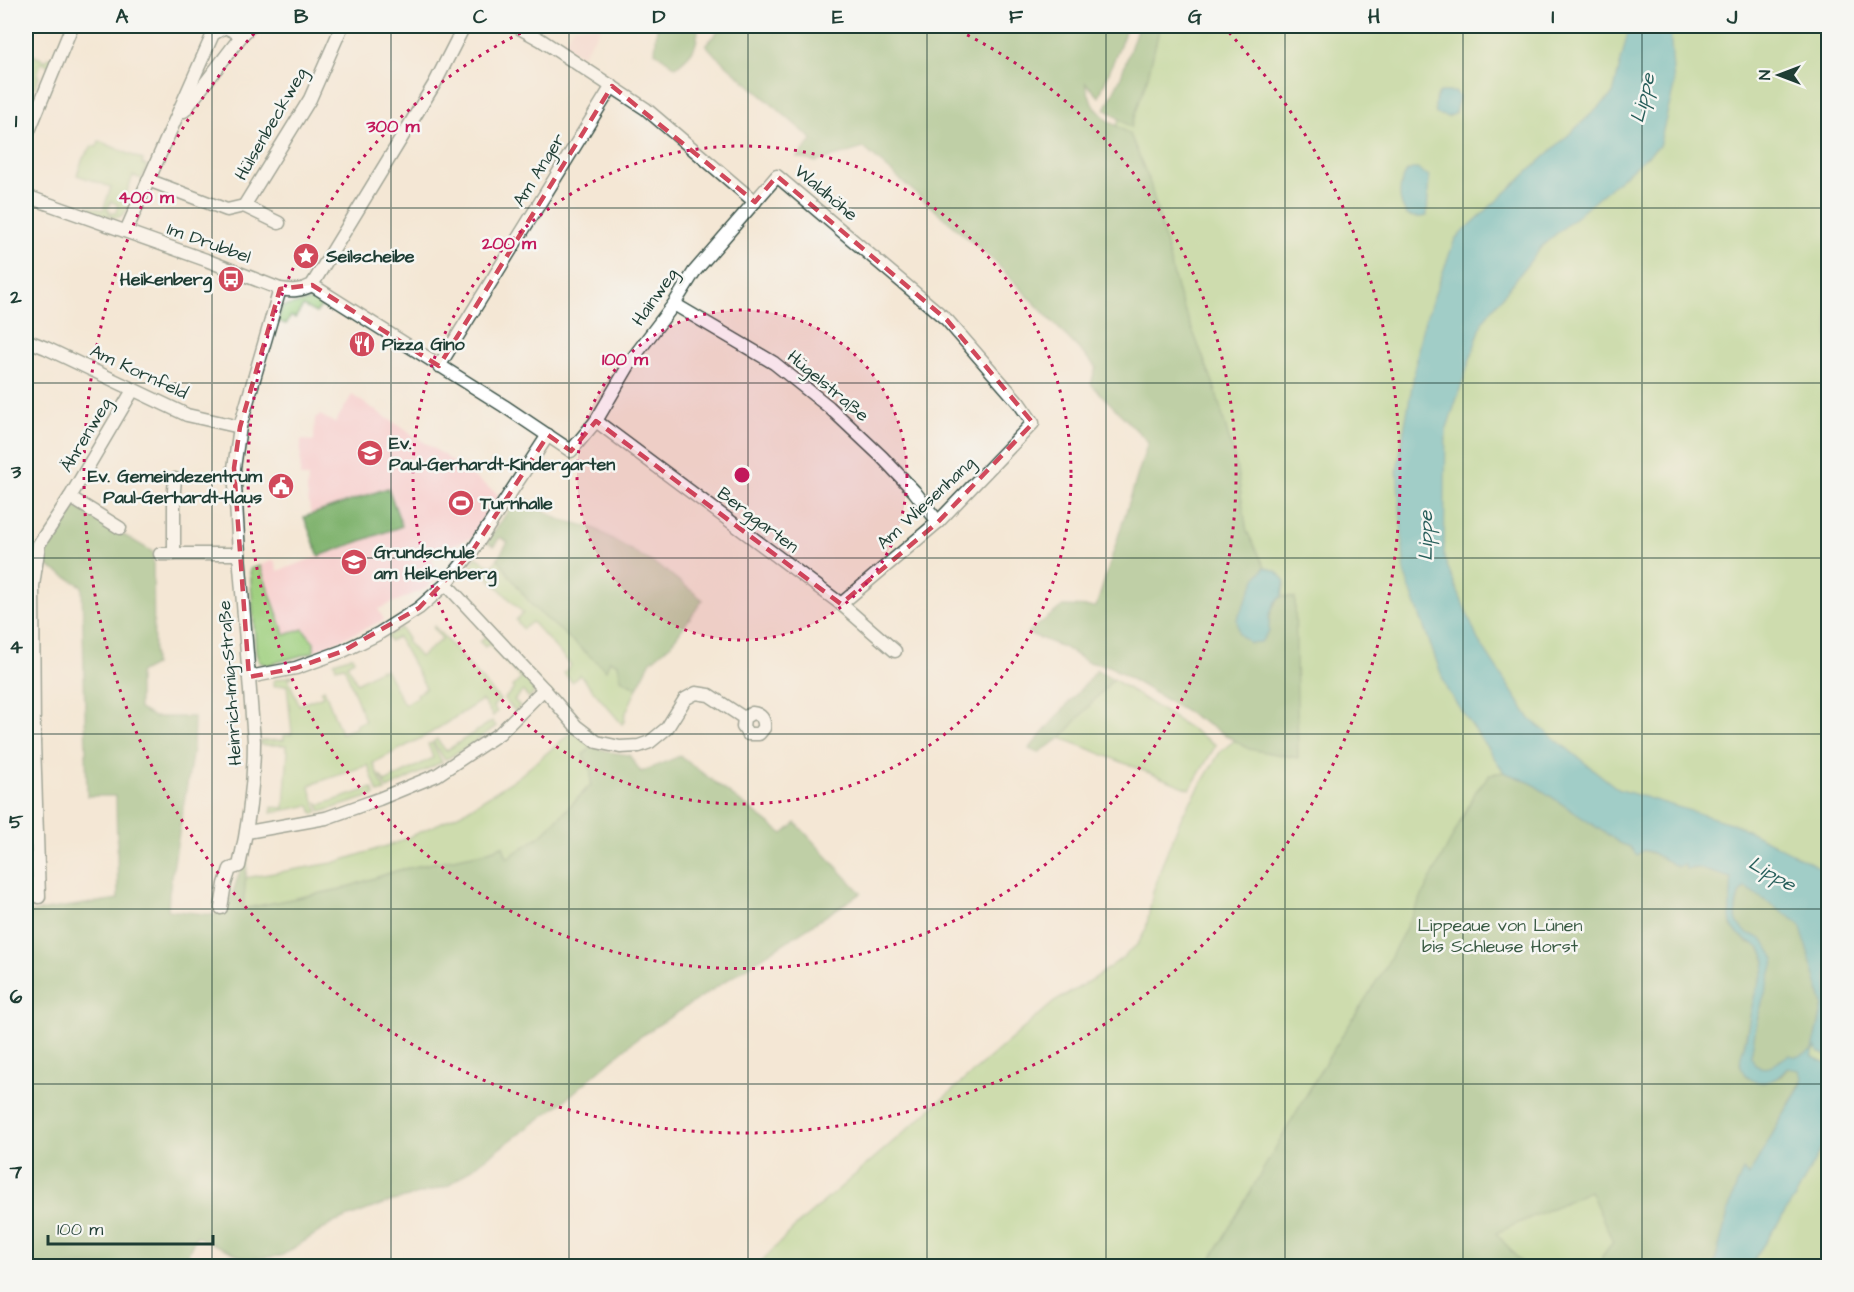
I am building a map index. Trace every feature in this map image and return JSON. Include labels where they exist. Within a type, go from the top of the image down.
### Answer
[{"type":"street","points":[[26,138],[72,26]]},
{"type":"street","points":[[171,127],[250,26]]},
{"type":"street","name":"Hülsenbeckweg","points":[[244,206],[310,99],[342,26]]},
{"type":"street","points":[[249,677],[296,668],[362,642],[419,608],[446,584],[471,553],[548,435],[312,285],[435,83],[464,26]]},
{"type":"street","points":[[516,26],[612,86],[663,123],[755,202]]},
{"type":"street","points":[[126,231],[213,34],[225,27],[242,35]]},
{"type":"street","name":"Am Anger","points":[[439,366],[612,86]]},
{"type":"street","name":"Waldhöhe","points":[[755,202],[777,176],[947,321],[1019,403],[1033,423]]},
{"type":"street","name":"Hülsenbeckweg","points":[[148,180],[227,210],[244,206],[279,223]]},
{"type":"street","name":"Im Drubbel","points":[[26,196],[280,289],[291,291],[312,285]]},
{"type":"street","name":"Hainweg","points":[[548,435],[571,451],[596,421],[633,358],[674,304],[694,272],[755,202]]},
{"type":"street","name":"Heinrich-Imig-Straße","points":[[221,908],[230,868],[239,866],[247,832],[254,764],[234,468],[240,427],[280,289]]},
{"type":"street","name":"Hügelstraße","points":[[674,304],[774,363],[829,407],[882,457],[914,491],[938,522]]},
{"type":"street","name":"Am Kornfeld","points":[[26,340],[186,415],[240,427]]},
{"type":"street","name":"Ährenweg","points":[[39,897],[30,743],[29,638],[39,544],[70,497],[133,390]]},
{"type":"street","name":"Berggarten","points":[[596,421],[840,604],[895,651]]},
{"type":"street","name":"Am Wiesenhang","points":[[840,604],[938,522],[1033,423]]},
{"type":"street","points":[[174,554],[175,478]]},
{"type":"street","name":"Ährenweg","points":[[70,497],[120,528]]},
{"type":"street","points":[[26,542],[39,544]]},
{"type":"street","points":[[160,554],[239,554]]},
{"type":"street","points":[[446,584],[576,726],[597,742],[620,747],[639,746],[650,742],[667,728],[684,699],[696,693],[709,695],[744,718]]},
{"type":"street","points":[[247,832],[326,818],[380,800],[437,775],[500,733],[544,689]]},
{"type":"highlighted area","points":[[612,86],[755,202],[777,176],[947,320],[1033,423],[938,522],[841,604],[596,421],[571,451],[548,435],[471,553],[419,608],[343,651],[296,668],[249,677],[234,468],[240,427],[280,289],[312,285],[439,366]]},
{"type":"shaded area","points":[[575,26],[602,26],[582,56],[562,44]]},
{"type":"shaded area","points":[[352,395],[445,456],[499,495],[480,535],[430,553],[438,576],[425,589],[378,609],[384,620],[314,652],[267,665],[259,662],[256,653],[250,569],[274,560],[278,571],[402,526],[311,516],[307,491],[308,477],[300,477],[301,440],[314,441],[315,418],[320,415],[335,423]]},
{"type":"green space","points":[[657,26],[698,26],[696,45],[687,58],[676,67],[655,52]]},
{"type":"green space","points":[[722,26],[1126,26],[1099,97],[1085,82],[1092,104],[1108,121],[1130,134],[1150,183],[1179,296],[1214,385],[1236,464],[1247,531],[1265,567],[1257,577],[1237,619],[1269,631],[1270,616],[1275,604],[1282,596],[1295,598],[1298,758],[1249,749],[1109,666],[1087,662],[1065,648],[1027,633],[1063,606],[1096,607],[1148,442],[1091,384],[1096,367],[996,263],[864,148],[816,162],[797,157],[813,140],[706,45]]},
{"type":"green space","points":[[1138,26],[1160,26],[1148,76],[1131,127],[1105,109],[1120,79]]},
{"type":"green space","name":"Lippeaue von Lünen bis Schleuse Horst","points":[[1157,26],[1828,26],[1828,1266],[757,1266],[796,1226],[1054,1002],[1095,978],[1138,944],[1146,929],[1153,892],[1164,859],[1182,816],[1220,752],[1235,740],[1170,538],[1114,132]]},
{"type":"green space","points":[[26,52],[46,61],[48,57],[53,59],[50,66],[41,63],[34,89],[26,85]]},
{"type":"green space","points":[[99,141],[143,160],[142,164],[147,166],[142,179],[133,176],[124,199],[132,202],[126,212],[118,217],[110,217],[112,213],[116,213],[118,205],[111,201],[107,210],[110,211],[108,217],[88,210],[89,206],[103,210],[111,187],[77,175],[83,158],[92,146],[97,147]]},
{"type":"green space","points":[[319,299],[333,307],[330,311],[321,306],[316,313],[303,306],[295,318],[291,316],[286,324],[278,321],[282,307]]},
{"type":"green space","points":[[388,488],[402,526],[319,556],[304,517]]},
{"type":"green space","points":[[519,495],[558,519],[594,528],[665,570],[703,600],[671,644],[651,661],[637,688],[621,679],[618,664],[610,660],[606,670],[533,607],[498,558],[508,542],[500,537],[494,546],[487,542]]},
{"type":"green space","points":[[72,505],[153,552],[154,665],[139,673],[139,709],[154,717],[194,717],[193,749],[168,910],[216,915],[219,903],[230,901],[249,843],[243,909],[341,889],[399,870],[483,853],[503,846],[507,858],[543,834],[591,785],[591,770],[583,755],[593,746],[629,755],[641,772],[680,756],[783,834],[796,823],[861,893],[635,1040],[564,1101],[448,1186],[386,1203],[333,1223],[281,1256],[247,1259],[196,1236],[183,1266],[26,1266],[26,913],[118,899],[116,796],[87,796],[82,586],[44,564],[49,546]]},
{"type":"green space","points":[[476,557],[492,567],[498,558],[534,607],[606,669],[610,660],[618,664],[621,679],[637,688],[622,724],[580,675],[572,682],[564,673],[571,665],[532,622],[523,629],[516,620],[523,613],[482,571],[478,574],[470,566]]},
{"type":"green space","points":[[260,566],[285,635],[303,629],[314,642],[314,652],[267,665],[259,662],[256,653],[250,569]]},
{"type":"green space","points":[[434,626],[500,700],[493,706],[497,712],[493,716],[482,700],[429,734],[373,763],[385,791],[378,793],[368,765],[309,785],[318,813],[313,814],[310,805],[271,813],[272,807],[284,808],[288,751],[286,745],[260,745],[260,741],[284,740],[284,735],[292,734],[287,685],[274,686],[274,680],[295,675],[288,679],[299,705],[323,696],[321,691],[324,689],[341,733],[356,728],[356,724],[365,721],[344,666],[336,668],[334,662],[352,656],[354,660],[347,664],[357,683],[385,669],[404,704],[418,697],[417,694],[426,688],[398,637],[390,641],[387,636],[401,628],[408,639],[406,641],[420,657],[442,639]]},
{"type":"green space","points":[[486,636],[533,688],[534,693],[529,698],[523,691],[514,700],[520,706],[515,711],[504,699],[521,679],[489,644],[485,647],[480,642]]},
{"type":"green space","points":[[1097,670],[1113,679],[1061,738],[1038,753],[1029,749]]},
{"type":"green space","points":[[1113,679],[1216,745],[1190,789],[1061,738]]},
{"type":"green space","points":[[492,721],[496,726],[445,760],[433,742],[437,739],[446,751]]},
{"type":"green space","points":[[572,732],[593,746],[583,755],[591,770],[591,784],[543,834],[507,858],[502,846],[483,853],[399,870],[341,889],[242,909],[245,878],[333,863],[396,843],[462,813],[517,778]]},
{"type":"green space","points":[[432,743],[442,762],[387,789],[380,775],[385,782],[433,758],[428,744]]},
{"type":"green space","points":[[1504,772],[1531,783],[1620,843],[1630,847],[1637,855],[1642,850],[1684,864],[1687,869],[1698,868],[1732,878],[1731,926],[1747,942],[1757,945],[1764,954],[1765,967],[1754,997],[1740,1064],[1745,1075],[1763,1083],[1781,1076],[1788,1068],[1795,1068],[1801,1072],[1803,1079],[1748,1177],[1743,1171],[1732,1198],[1714,1266],[1602,1266],[1602,1256],[1613,1242],[1590,1191],[1496,1233],[1524,1266],[1207,1266],[1322,1068],[1385,968],[1476,791],[1490,774]]},
{"type":"green space","points":[[372,788],[375,795],[321,812],[317,802],[320,805]]},
{"type":"green space","points":[[1745,887],[1800,924],[1823,1005],[1813,1050],[1803,1056],[1780,1060],[1774,1067],[1762,1069],[1755,1065],[1751,1056],[1757,1020],[1775,959],[1761,939],[1744,931],[1737,921],[1737,903]]},
{"type":"water","name":"Lippe","points":[[1624,26],[1670,26],[1674,87],[1659,146],[1542,246],[1483,321],[1446,431],[1444,558],[1478,640],[1530,719],[1618,789],[1737,825],[1823,869],[1828,879],[1828,1057],[1818,1052],[1817,1047],[1811,1056],[1828,1064],[1828,1143],[1821,1149],[1796,1196],[1756,1256],[1752,1266],[1714,1266],[1732,1198],[1743,1170],[1748,1176],[1803,1079],[1799,1070],[1787,1068],[1780,1076],[1760,1082],[1749,1078],[1742,1069],[1741,1055],[1765,958],[1760,948],[1739,934],[1731,923],[1731,878],[1698,868],[1686,869],[1684,864],[1678,867],[1643,850],[1637,855],[1630,847],[1620,843],[1531,783],[1504,772],[1447,690],[1405,575],[1397,470],[1422,329],[1455,239],[1613,94],[1628,32]],"holes":[[[1745,887],[1800,924],[1823,1005],[1813,1050],[1799,1056],[1789,1055],[1773,1066],[1760,1067],[1755,1065],[1751,1056],[1757,1020],[1775,959],[1761,939],[1740,927],[1736,915],[1739,896]]]},
{"type":"water","points":[[1440,92],[1456,92],[1459,97],[1455,113],[1448,117],[1436,114],[1435,102]]},
{"type":"water","points":[[1417,169],[1429,176],[1427,216],[1407,215],[1400,199],[1402,182],[1407,171]]},
{"type":"water","points":[[1265,567],[1276,571],[1285,581],[1282,596],[1275,602],[1269,616],[1269,631],[1261,642],[1250,643],[1239,634],[1237,619],[1257,577]]},
{"type":"place","name":"Seilscheibe","points":[[306,256]]},
{"type":"place","name":"Heikenberg","points":[[231,279]]},
{"type":"place","name":"Pizza Gino","points":[[362,344]]},
{"type":"place","name":"Ev. Paul-Gerhardt-Kindergarten","points":[[370,453]]},
{"type":"place","name":"Ev. Gemeindezentrum Paul-Gerhardt-Haus","points":[[281,486]]},
{"type":"place","name":"Turnhalle","points":[[461,503]]},
{"type":"place","name":"Grundschule am Heikenberg","points":[[354,562]]}]
